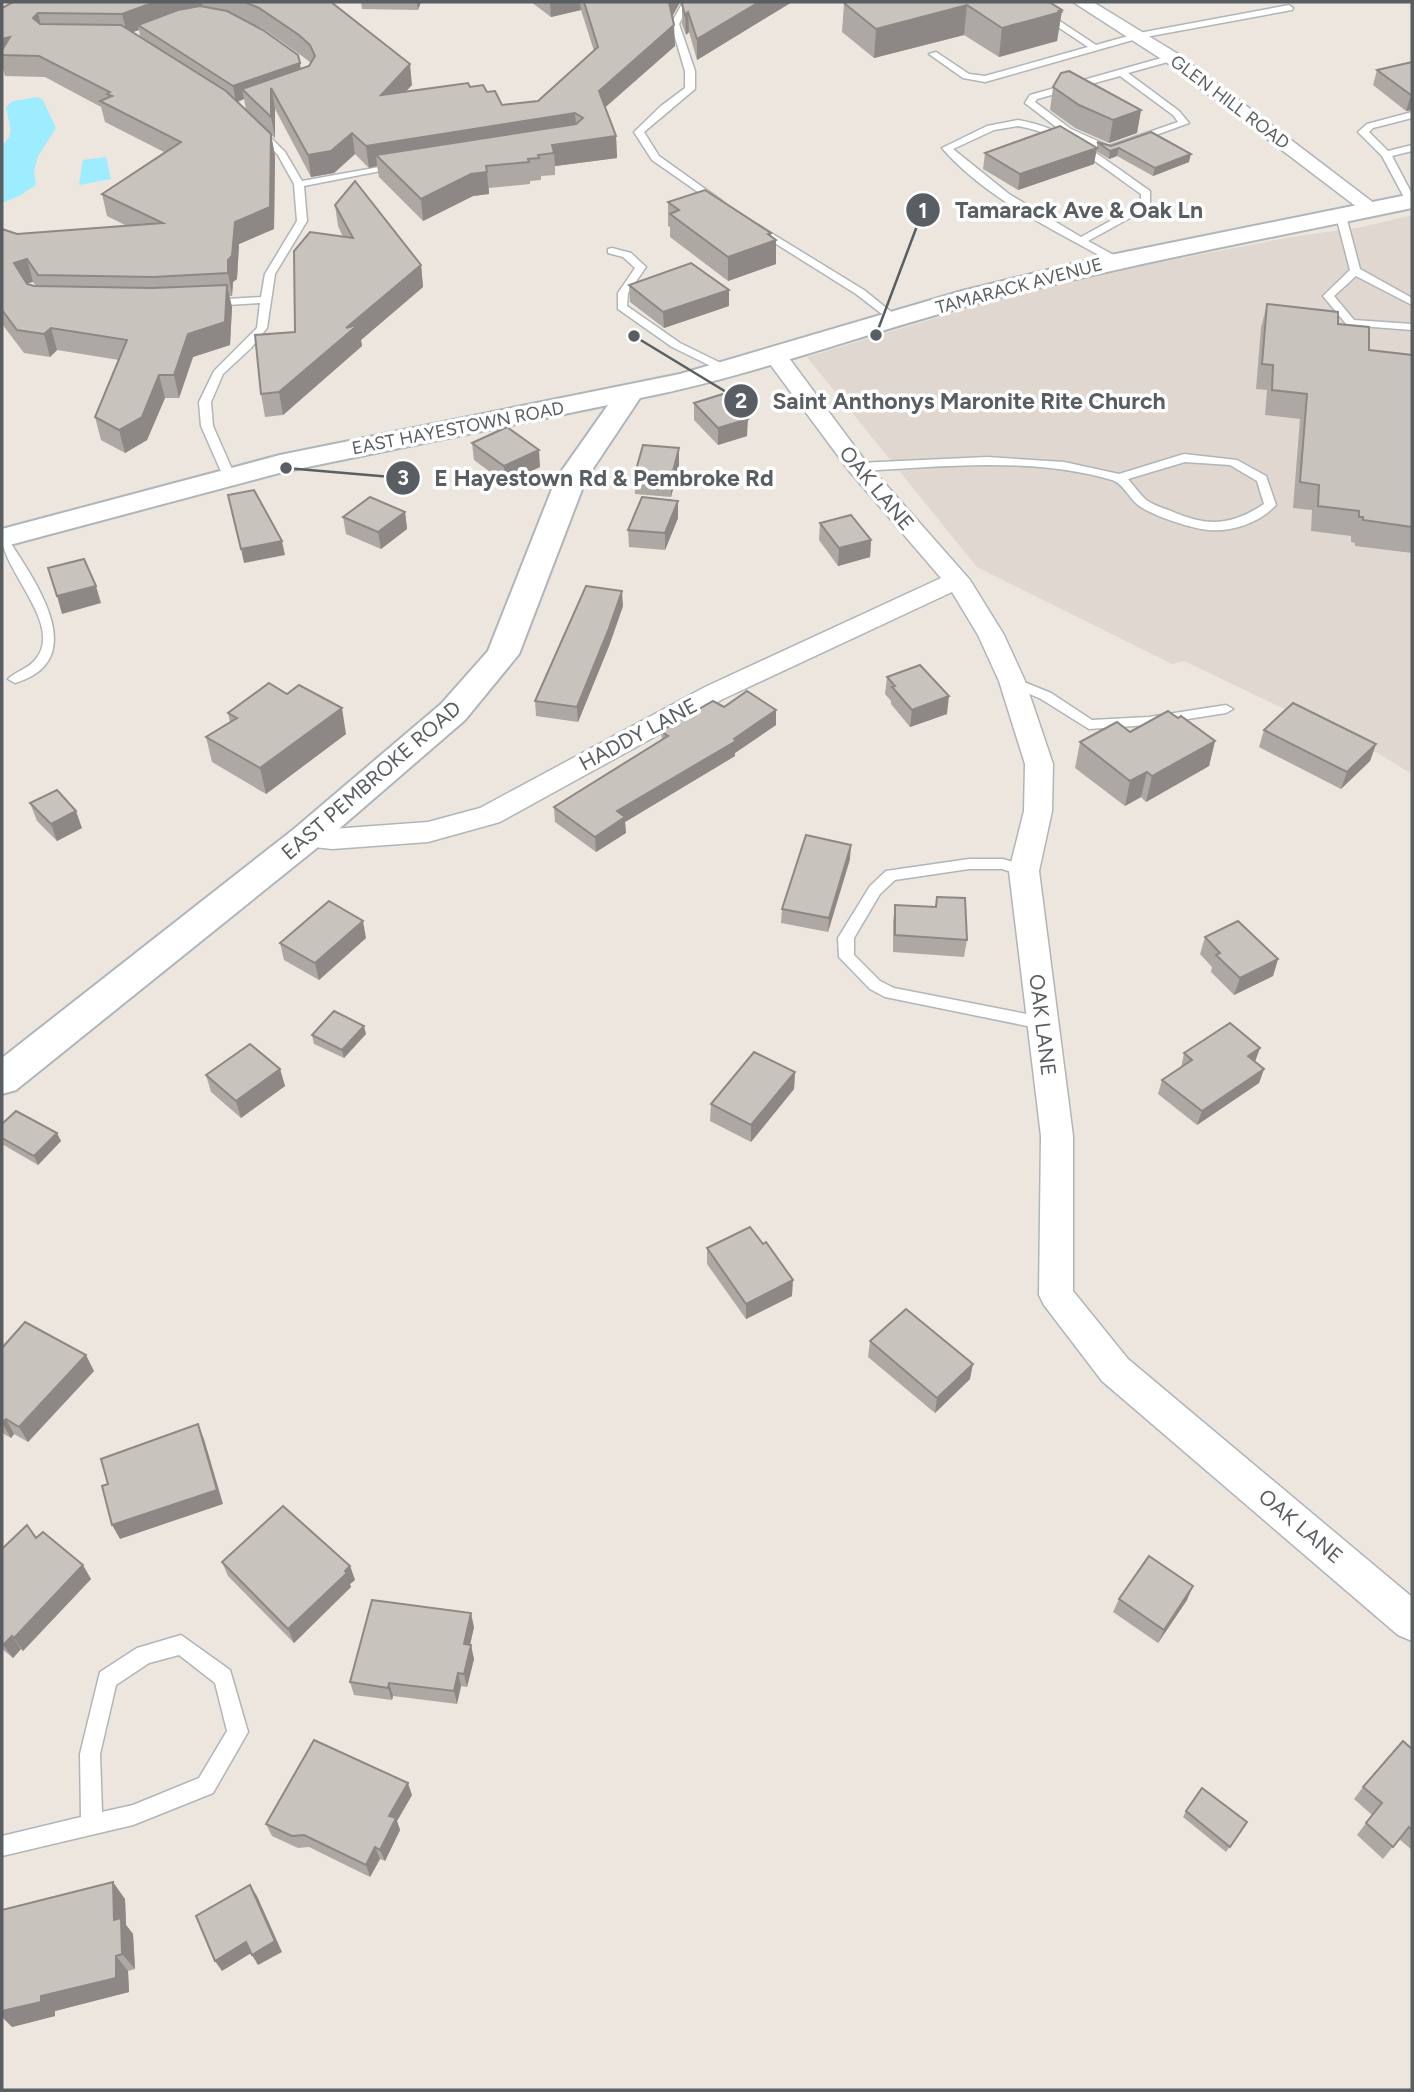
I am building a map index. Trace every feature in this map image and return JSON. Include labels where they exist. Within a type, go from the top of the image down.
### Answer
[{"type":"street","name":"GLEN HILL ROAD","points":[[1085,3],[1172,58],[1373,210]]},
{"type":"street","name":"TAMARACK AVENUE","points":[[630,393],[1116,261],[1412,201]]},
{"type":"street","name":"OAK LANE","points":[[775,355],[858,467],[957,580],[990,635],[1012,681],[1039,764],[1038,811],[1024,871],[1057,1136],[1056,1295],[1115,1370],[1412,1622]]},
{"type":"street","name":"EAST HAYESTOWN ROAD","points":[[2,539],[229,476],[630,393]]},
{"type":"street","name":"EAST PEMBROKE ROAD","points":[[2,1079],[306,838],[453,712],[503,654],[571,479],[630,393]]},
{"type":"street","name":"HADDY LANE","points":[[306,838],[332,839],[428,832],[489,815],[714,692],[957,580]]},
{"type":"lane","points":[[687,2],[675,24],[690,71],[690,89],[664,108],[639,132],[655,158],[723,206]]},
{"type":"lane","points":[[933,54],[966,76],[985,79],[1139,36],[1289,8]]},
{"type":"lane","points":[[1049,17],[1096,49]]},
{"type":"lane","points":[[1121,72],[1183,120],[1181,126],[1109,149],[1099,147],[1055,122],[1030,103],[1033,97],[1121,72],[1172,58]]},
{"type":"lane","points":[[1412,116],[1364,128],[1366,136],[1386,155],[1412,201]]},
{"type":"lane","points":[[229,476],[207,426],[205,402],[218,373],[262,328],[270,274],[302,220],[299,184],[282,154],[250,121]]},
{"type":"lane","points":[[1081,241],[1096,230],[1132,215],[1146,205],[1146,193],[1055,135],[1020,122],[985,130],[947,148],[963,166],[995,188],[1081,241],[1116,261]]},
{"type":"lane","points":[[1386,155],[1412,148]]},
{"type":"lane","points":[[299,184],[412,165]]},
{"type":"lane","points":[[1341,216],[1355,271],[1412,302]]},
{"type":"lane","points":[[746,220],[860,292],[895,320]]},
{"type":"lane","points":[[611,251],[627,255],[641,267],[623,293],[622,307],[676,345],[725,369]]},
{"type":"lane","points":[[1355,271],[1328,296],[1351,323],[1412,327]]},
{"type":"lane","points":[[195,303],[265,300]]},
{"type":"lane","points":[[858,467],[987,461],[1063,466],[1119,478],[1184,458],[1234,462],[1262,480],[1270,505],[1251,518],[1232,525],[1209,526],[1177,518],[1143,503],[1119,478]]},
{"type":"lane","points":[[2,539],[47,617],[49,646],[42,662],[15,679]]},
{"type":"lane","points":[[1012,681],[1046,695],[1089,725],[1149,721],[1226,709]]},
{"type":"lane","points":[[1024,871],[1003,864],[969,864],[891,875],[875,890],[846,938],[847,957],[875,985],[890,993],[1042,1023]]},
{"type":"lane","points":[[2,1846],[92,1825],[133,1815],[206,1786],[238,1732],[223,1677],[181,1645],[145,1655],[107,1679],[90,1754],[92,1825]]},
{"type":"shaded area","points":[[1412,215],[1412,774],[1379,754],[1184,661],[1172,664],[977,567],[807,357],[1069,280],[1291,237],[1362,227]]},
{"type":"water","points":[[38,97],[43,100],[56,128],[38,156],[34,171],[36,185],[2,203],[2,145],[7,141],[10,132],[6,107],[13,101]]},
{"type":"water","points":[[106,157],[111,179],[79,185],[83,160]]},
{"type":"building","points":[[13,2],[155,2],[122,14],[38,13],[33,18],[40,24],[121,25],[226,91],[271,134],[270,207],[235,222],[228,273],[153,277],[38,275],[27,259],[14,263],[27,284],[34,286],[153,288],[227,285],[225,322],[188,334],[174,375],[159,375],[142,417],[119,430],[95,417],[127,340],[51,328],[44,334],[17,330],[2,310],[2,229],[17,234],[163,223],[102,194],[181,142],[100,101],[112,96],[107,94],[110,92],[39,56],[2,55],[10,37],[2,39],[2,8]]},
{"type":"building","points":[[245,2],[331,2],[410,64],[381,95],[468,83],[470,87],[483,85],[487,92],[495,91],[502,105],[538,101],[598,47],[584,2],[669,2],[674,25],[599,91],[616,136],[552,145],[554,153],[538,155],[539,158],[528,159],[529,162],[486,166],[487,172],[471,174],[421,199],[376,155],[576,124],[583,118],[575,113],[366,146],[352,133],[331,151],[308,155],[271,88],[271,117],[242,89],[309,66],[315,56],[310,45],[299,35],[259,8]]},
{"type":"building","points":[[683,2],[759,2],[697,39],[688,12],[685,15]]},
{"type":"building","points":[[1049,2],[1062,10],[1002,28],[967,5],[876,29],[844,3]]},
{"type":"building","points":[[200,6],[227,11],[263,30],[298,55],[300,63],[233,86],[138,25],[178,10]]},
{"type":"building","points":[[1412,62],[1412,95],[1377,70]]},
{"type":"building","points":[[1069,71],[1141,110],[1113,120],[1079,105],[1053,87],[1061,73]]},
{"type":"building","points":[[1060,126],[1097,148],[1020,174],[985,153]]},
{"type":"building","points":[[1151,132],[1191,154],[1155,168],[1119,148],[1110,151],[1097,142],[1111,146]]},
{"type":"building","points":[[355,181],[421,265],[346,328],[359,324],[279,392],[261,394],[255,335],[295,332],[294,251],[310,232],[353,238],[335,205]]},
{"type":"building","points":[[705,190],[771,233],[768,234],[776,240],[728,257],[670,214],[679,210],[668,202]]},
{"type":"building","points":[[691,263],[729,290],[663,312],[629,285]]},
{"type":"building","points":[[1267,304],[1338,312],[1338,324],[1369,327],[1369,350],[1412,355],[1412,527],[1363,520],[1363,517],[1359,517],[1359,511],[1318,506],[1319,485],[1300,482],[1307,394],[1272,390],[1273,365],[1262,364]]},
{"type":"building","points":[[723,394],[748,419],[718,428],[694,403]]},
{"type":"building","points":[[507,427],[539,450],[504,466],[472,443]]},
{"type":"building","points":[[643,445],[679,448],[671,479],[634,477]]},
{"type":"building","points":[[254,490],[282,541],[241,549],[228,495]]},
{"type":"building","points":[[370,497],[405,512],[378,532],[343,517]]},
{"type":"building","points":[[642,497],[678,501],[665,533],[628,530]]},
{"type":"building","points":[[851,515],[871,540],[839,548],[820,523]]},
{"type":"building","points":[[84,559],[96,586],[57,596],[48,568]]},
{"type":"building","points":[[586,586],[622,591],[577,707],[535,701]]},
{"type":"building","points":[[920,665],[949,696],[912,710],[887,677]]},
{"type":"building","points":[[269,683],[287,694],[299,685],[342,708],[260,768],[206,737],[237,718],[228,713]]},
{"type":"building","points":[[747,691],[776,710],[734,739],[736,741],[617,811],[625,817],[595,837],[554,807],[668,736],[661,731],[713,701],[724,707]]},
{"type":"building","points":[[1293,703],[1376,744],[1347,772],[1264,730]]},
{"type":"building","points":[[1168,711],[1178,718],[1181,716],[1215,741],[1152,776],[1147,772],[1130,781],[1080,742],[1117,722],[1130,732]]},
{"type":"building","points":[[57,790],[76,811],[51,824],[30,803]]},
{"type":"building","points":[[806,835],[851,845],[829,918],[782,909]]},
{"type":"building","points":[[937,897],[965,898],[967,940],[895,935],[895,905],[936,907]]},
{"type":"building","points":[[329,901],[363,921],[315,963],[280,943]]},
{"type":"building","points":[[1238,921],[1278,959],[1240,978],[1216,955],[1220,953],[1205,937]]},
{"type":"building","points":[[334,1011],[364,1026],[342,1050],[312,1035]]},
{"type":"building","points":[[1230,1023],[1260,1048],[1248,1056],[1264,1069],[1202,1111],[1162,1080],[1192,1060],[1184,1053]]},
{"type":"building","points":[[250,1044],[280,1069],[236,1101],[206,1075]]},
{"type":"building","points":[[754,1052],[795,1072],[751,1125],[711,1104]]},
{"type":"building","points":[[16,1111],[57,1133],[34,1156],[2,1138],[2,1124]]},
{"type":"building","points":[[750,1227],[763,1244],[766,1242],[793,1280],[746,1304],[707,1248]]},
{"type":"building","points":[[906,1309],[973,1364],[937,1398],[870,1341]]},
{"type":"building","points":[[25,1322],[86,1355],[19,1427],[6,1419],[2,1423],[2,1348]]},
{"type":"building","points":[[198,1424],[217,1490],[112,1525],[102,1486],[108,1484],[101,1459]]},
{"type":"building","points":[[283,1506],[350,1566],[345,1571],[347,1573],[288,1629],[222,1562]]},
{"type":"building","points":[[27,1525],[36,1538],[43,1532],[83,1565],[14,1638],[12,1636],[3,1645],[2,1549]]},
{"type":"building","points":[[1149,1556],[1193,1586],[1164,1630],[1119,1599]]},
{"type":"building","points":[[372,1600],[471,1613],[464,1644],[471,1645],[464,1674],[458,1673],[454,1691],[389,1683],[388,1688],[350,1682]]},
{"type":"building","points":[[314,1740],[408,1783],[389,1816],[396,1818],[380,1850],[375,1847],[366,1865],[304,1835],[292,1836],[266,1824]]},
{"type":"building","points":[[1403,1741],[1412,1749],[1412,1830],[1409,1827],[1393,1847],[1366,1823],[1382,1803],[1363,1787]]},
{"type":"building","points":[[1202,1788],[1247,1822],[1230,1847],[1186,1811]]},
{"type":"building","points":[[113,1882],[114,1920],[121,1918],[122,1954],[116,1956],[116,1978],[41,1996],[41,2002],[2,2011],[2,1910]]},
{"type":"building","points":[[250,1885],[275,1941],[252,1955],[246,1942],[215,1961],[196,1916]]},
{"type":"place","name":"Tamarack Ave & Oak Ln","points":[[876,335]]},
{"type":"place","name":"Saint Anthonys Maronite Rite Church","points":[[634,336]]},
{"type":"place","name":"E Hayestown Rd & Pembroke Rd","points":[[286,468]]}]
